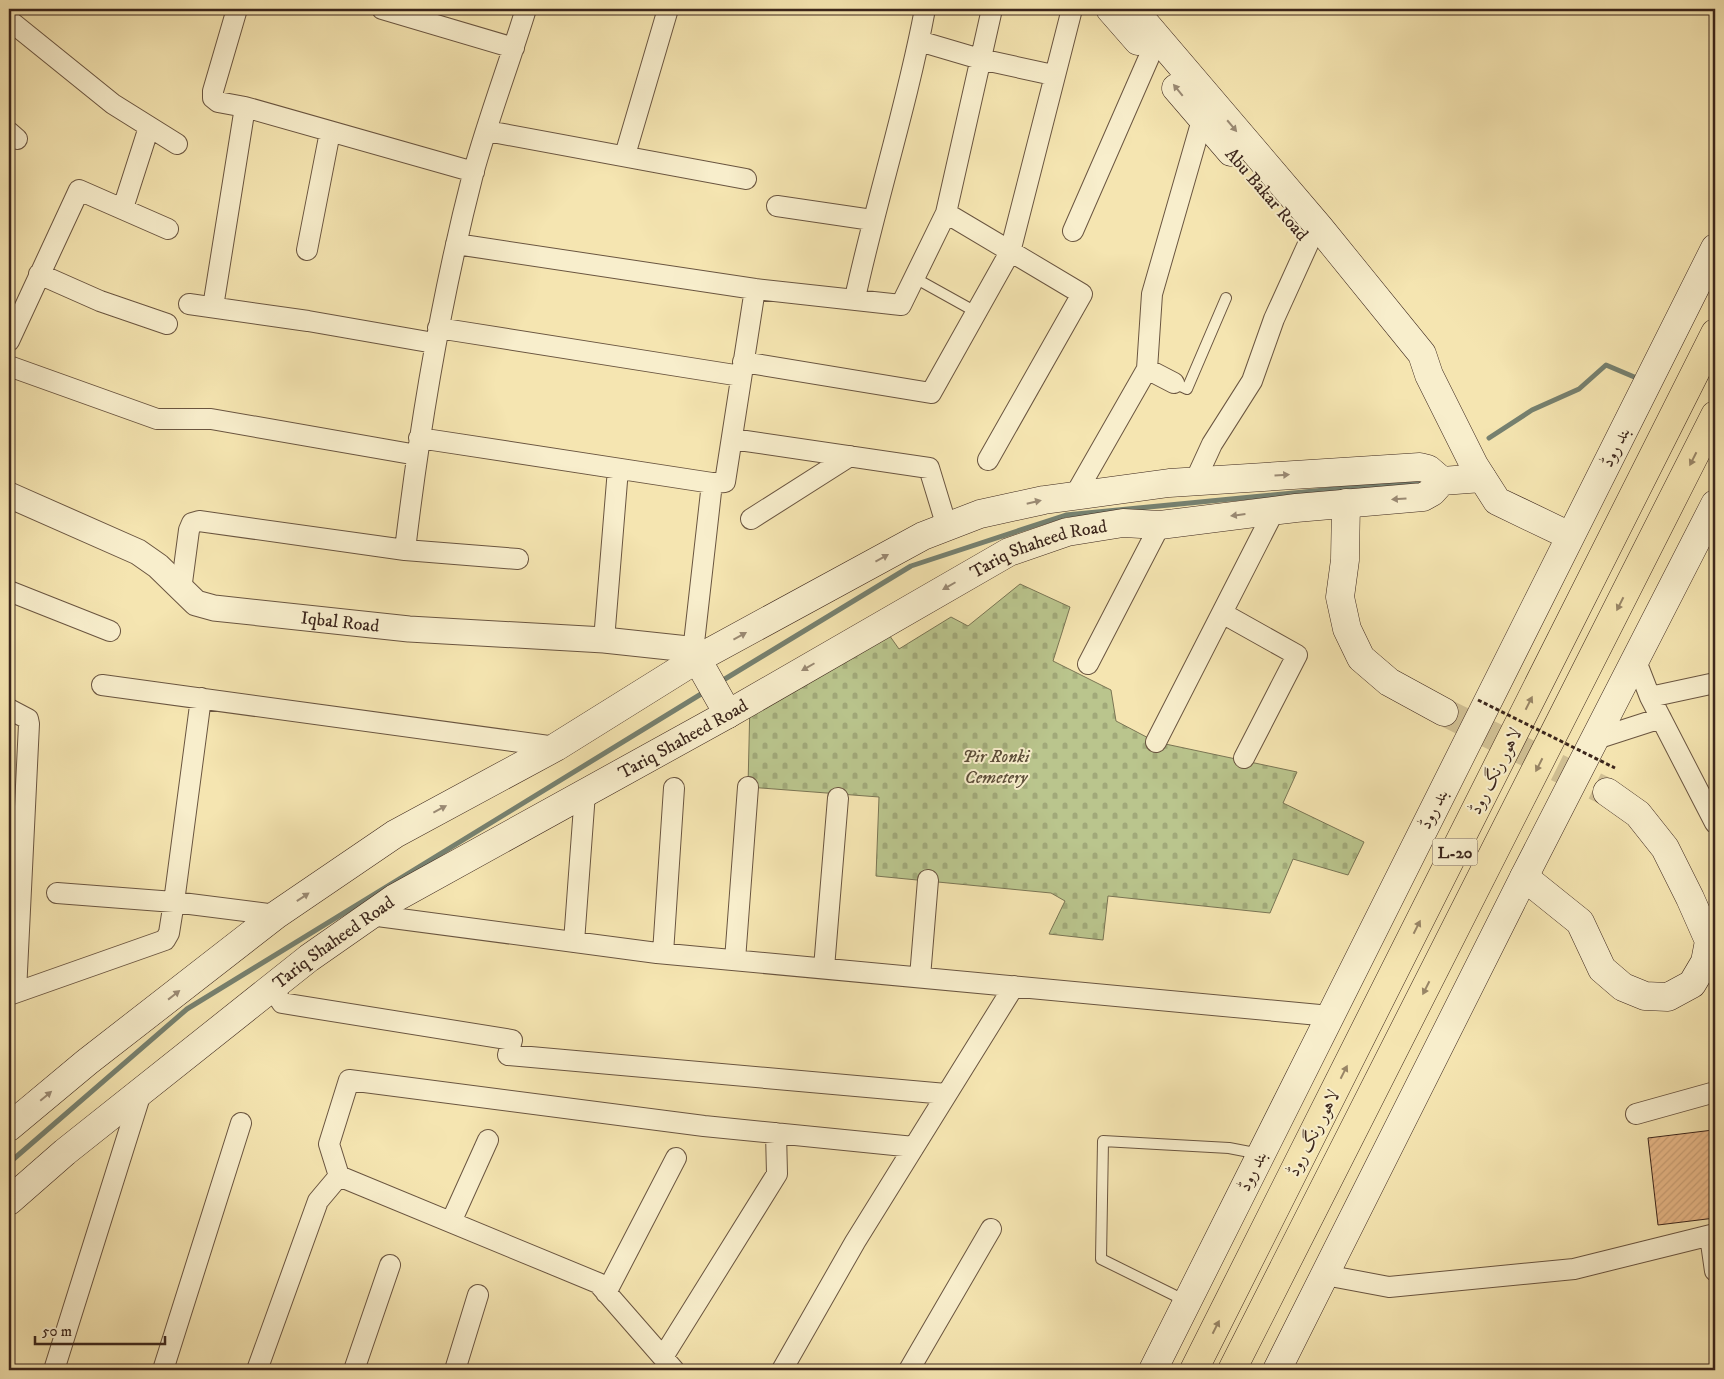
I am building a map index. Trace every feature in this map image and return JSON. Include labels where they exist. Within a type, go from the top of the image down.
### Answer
[{"type":"highway","name":"لاہور رنگ روڈ","points":[[1194,1370],[1715,333]]},
{"type":"highway","name":"لاہور رنگ روڈ","points":[[1232,1370],[1715,415]]},
{"type":"main road","name":"Abu Bakar Road","points":[[1110,9],[1202,120],[1309,242],[1409,361],[1429,375]]},
{"type":"main road","name":"Abu Bakar Road","points":[[1133,9],[1318,227],[1422,354],[1429,375],[1482,478],[1497,501],[1570,536]]},
{"type":"main road","name":"بند روڈ","points":[[1153,1370],[1715,248]]},
{"type":"main road","name":"Tariq Shaheed Road","points":[[9,1127],[87,1062],[276,915],[395,834],[556,747],[697,659],[923,536],[980,514],[1044,500],[1195,481],[1420,467],[1428,469],[1442,481],[1432,492],[1423,497],[1346,503],[1160,525],[1123,523],[1066,532],[1009,552],[726,711],[585,793],[395,898],[309,958],[65,1152],[9,1201]]},
{"type":"main road","points":[[1442,481],[1482,478]]},
{"type":"main road","points":[[1346,503],[1345,560],[1340,597],[1347,630],[1361,658],[1389,682],[1444,712]]},
{"type":"main road","points":[[1277,1370],[1524,877],[1715,504]]},
{"type":"main road","points":[[697,659],[726,711]]},
{"type":"main road","points":[[1524,877],[1580,922],[1602,969],[1623,988],[1645,996],[1668,997],[1692,984],[1706,962],[1709,941],[1665,848],[1611,780]]},
{"type":"street","points":[[237,9],[213,98],[218,102],[246,107],[474,172]]},
{"type":"street","points":[[382,9],[514,48]]},
{"type":"street","points":[[405,550],[418,446],[436,335],[456,244],[474,172],[526,9]]},
{"type":"street","points":[[625,155],[668,9]]},
{"type":"street","points":[[855,298],[872,220],[919,40],[925,9]]},
{"type":"street","points":[[456,244],[755,288],[855,298],[901,305],[946,212],[992,9]]},
{"type":"street","points":[[189,304],[308,321],[742,369],[931,393],[1010,252],[1053,75],[1072,9]]},
{"type":"street","points":[[9,20],[113,104],[177,144]]},
{"type":"street","points":[[919,40],[980,59],[1053,75]]},
{"type":"street","points":[[1073,230],[1150,55]]},
{"type":"street","points":[[213,307],[246,107]]},
{"type":"street","points":[[1075,495],[1147,369],[1152,294],[1202,120]]},
{"type":"street","points":[[123,208],[149,127]]},
{"type":"street","points":[[487,131],[625,155],[746,179]]},
{"type":"street","points":[[307,250],[330,132]]},
{"type":"street","points":[[9,341],[79,190],[168,228]]},
{"type":"street","points":[[777,206],[872,220]]},
{"type":"street","points":[[946,212],[1082,294],[988,460]]},
{"type":"street","points":[[1195,481],[1212,444],[1252,381],[1274,319],[1309,242]]},
{"type":"street","points":[[39,274],[100,301],[167,324]]},
{"type":"street","points":[[9,366],[158,419],[211,419],[418,446],[618,469],[712,483],[725,482],[755,288]]},
{"type":"street","points":[[1147,369],[1174,384]]},
{"type":"street","points":[[732,439],[929,468],[947,527]]},
{"type":"street","points":[[750,519],[850,456]]},
{"type":"street","points":[[604,640],[618,469]]},
{"type":"street","points":[[697,659],[712,483]]},
{"type":"street","name":"Iqbal Road","points":[[9,495],[138,552],[158,566],[181,590],[196,602],[214,608],[409,629],[604,640],[688,649],[697,659]]},
{"type":"street","points":[[1156,742],[1274,511]]},
{"type":"street","points":[[181,590],[189,530],[192,523],[198,521],[405,550],[518,558]]},
{"type":"street","points":[[1088,664],[1160,525]]},
{"type":"street","points":[[9,591],[110,631]]},
{"type":"street","points":[[1222,613],[1297,654],[1244,758]]},
{"type":"street","points":[[1636,661],[1650,697],[1715,822]]},
{"type":"street","points":[[1650,697],[1715,683]]},
{"type":"street","points":[[102,685],[556,747]]},
{"type":"street","points":[[9,709],[28,719],[29,724],[12,994],[159,944],[165,940],[169,933],[174,902],[200,698]]},
{"type":"street","points":[[1596,739],[1662,718]]},
{"type":"street","points":[[735,960],[748,787]]},
{"type":"street","points":[[662,953],[674,788]]},
{"type":"street","points":[[574,942],[585,793]]},
{"type":"street","points":[[824,968],[838,798]]},
{"type":"street","points":[[920,978],[928,880]]},
{"type":"street","points":[[57,893],[174,902],[276,915]]},
{"type":"street","points":[[370,915],[662,953],[1330,1016]]},
{"type":"street","points":[[782,1370],[855,1242],[1014,986]]},
{"type":"street","points":[[272,988],[282,1003],[512,1040],[508,1055],[946,1094]]},
{"type":"street","points":[[339,1176],[330,1144],[348,1080],[704,1126],[914,1147]]},
{"type":"street","points":[[1636,1114],[1715,1092]]},
{"type":"street","points":[[54,1370],[141,1093]]},
{"type":"street","points":[[163,1370],[240,1123]]},
{"type":"street","points":[[339,1176],[598,1283],[668,1364],[777,1174],[776,1134]]},
{"type":"street","points":[[451,1222],[488,1140]]},
{"type":"street","points":[[606,1293],[676,1158]]},
{"type":"street","points":[[256,1370],[318,1202],[339,1176]]},
{"type":"street","points":[[909,1370],[991,1229]]},
{"type":"street","points":[[1324,1275],[1389,1287],[1564,1270],[1713,1235],[1715,1270]]},
{"type":"street","points":[[354,1370],[390,1265]]},
{"type":"street","points":[[455,1370],[478,1295]]},
{"type":"lane","points":[[913,277],[976,312]]},
{"type":"lane","points":[[1174,384],[1187,388],[1226,298]]},
{"type":"lane","points":[[1188,1302],[1101,1259],[1103,1141],[1229,1148],[1261,1154]]},
{"type":"path","points":[[1478,700],[1611,780]]},
{"type":"green space","name":"Pir Ronki Cemetery","points":[[1020,584],[1070,607],[1053,661],[1111,690],[1116,721],[1156,742],[1297,772],[1283,803],[1364,842],[1348,875],[1293,859],[1270,913],[1108,896],[1103,940],[1049,934],[1065,901],[1051,893],[876,876],[879,797],[748,787],[750,701],[882,625],[899,649],[951,617],[968,626]]},
{"type":"building","points":[[1713,1130],[1715,1218],[1658,1225],[1648,1138]]},
{"type":"waterway","points":[[1489,438],[1532,410],[1579,389],[1606,365],[1639,379]]},
{"type":"waterway","points":[[720,682],[911,566],[1066,515],[1418,481]]},
{"type":"waterway","points":[[9,1163],[187,1009],[706,691]]},
{"type":"tunnel","points":[[1444,712],[1607,792]]}]
